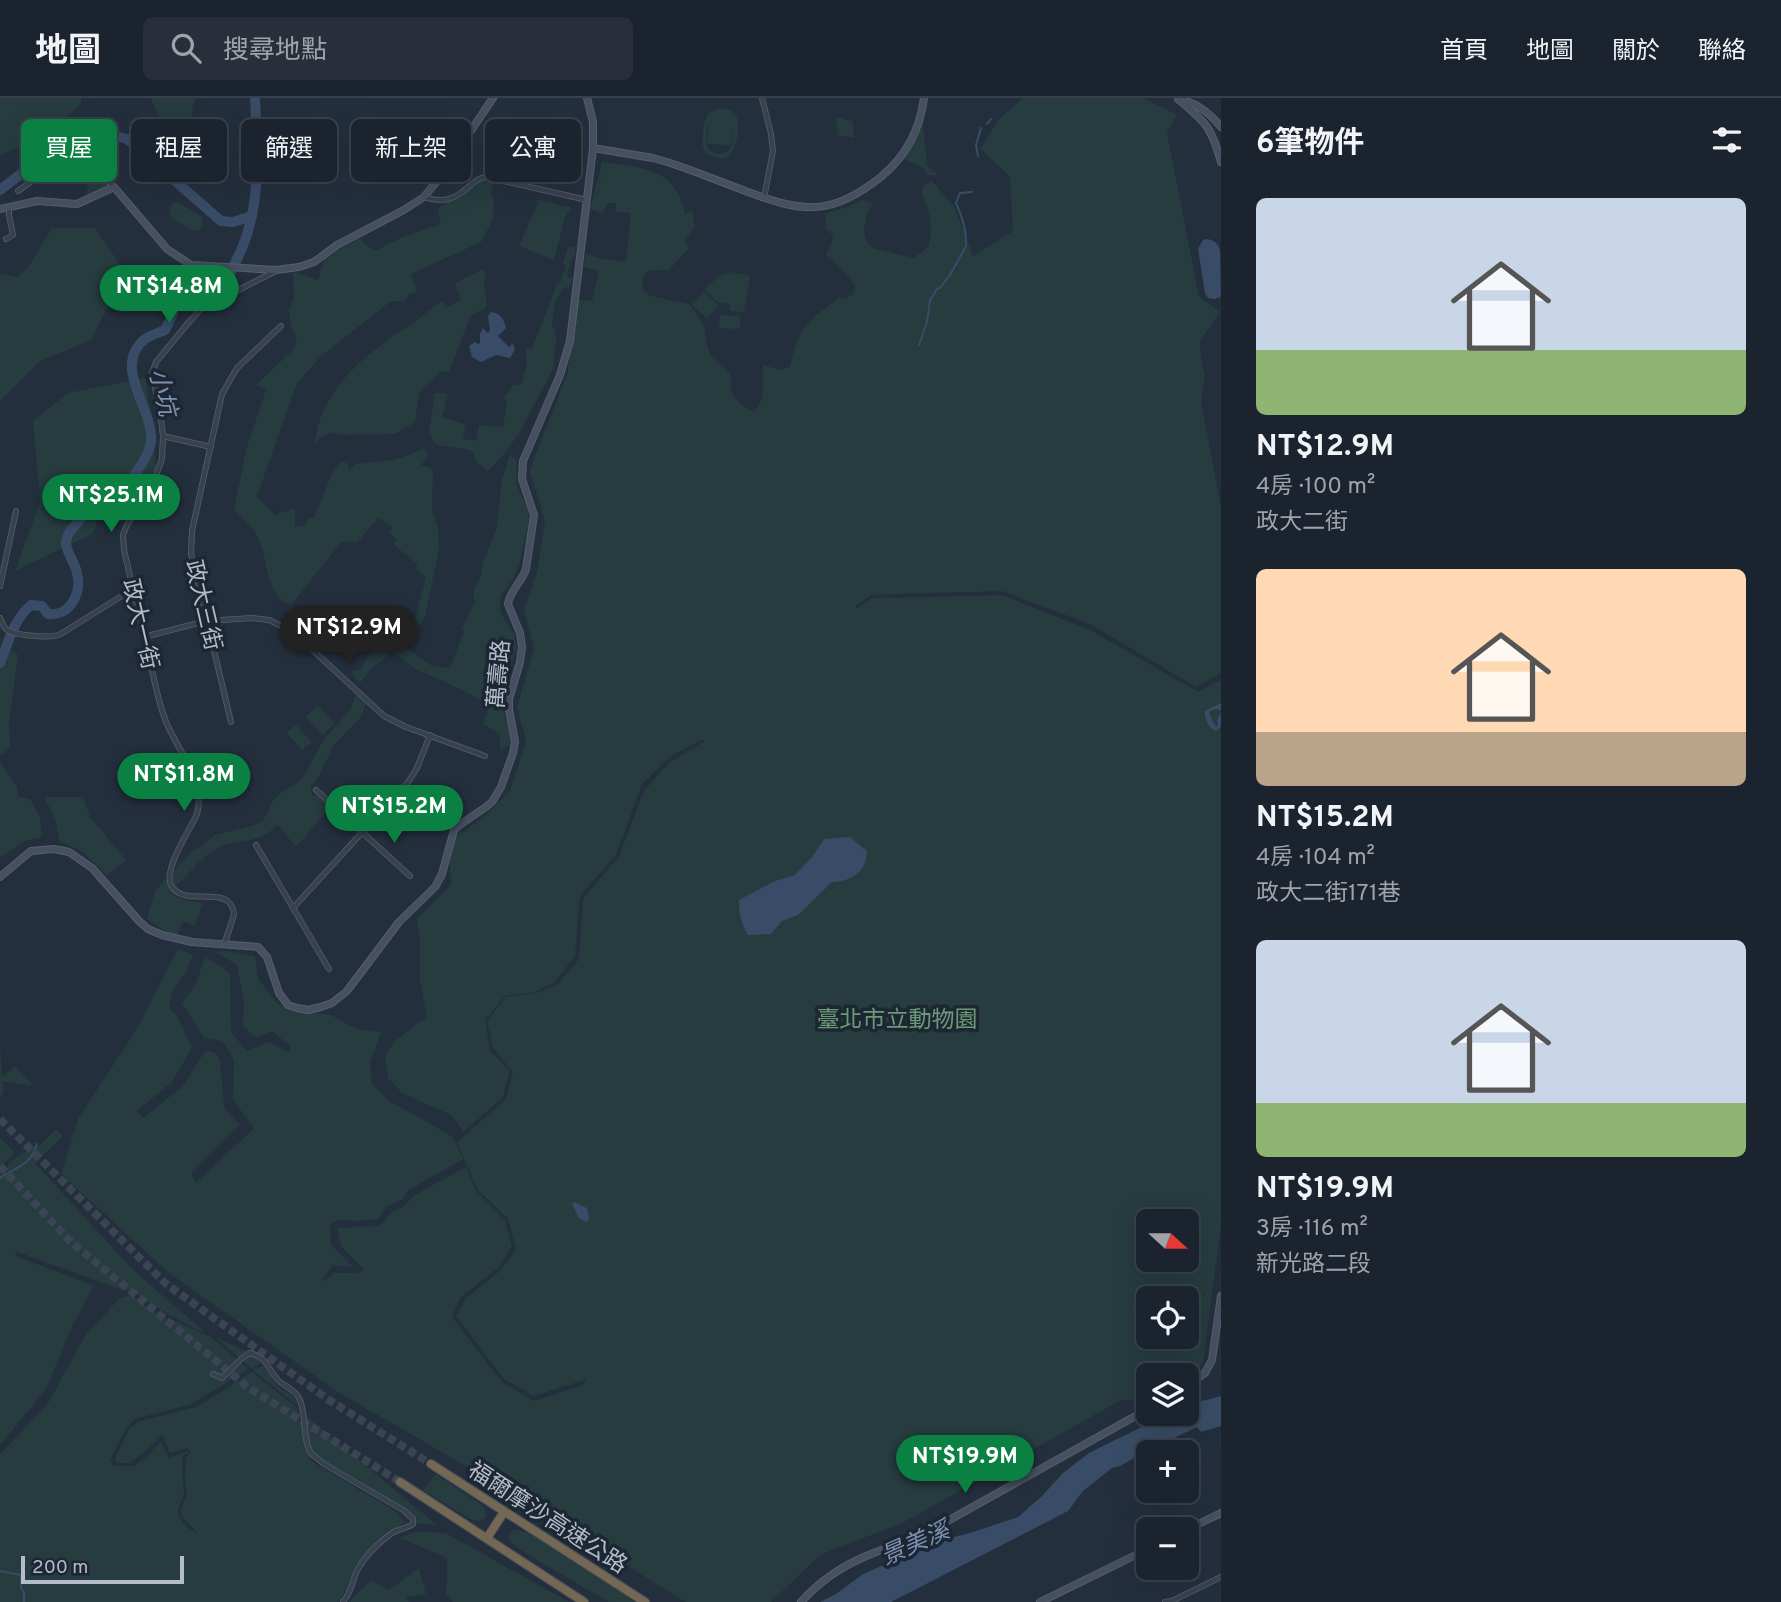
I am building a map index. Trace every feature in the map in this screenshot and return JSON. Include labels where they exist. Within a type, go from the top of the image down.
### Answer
[{"type":"highway","name":"福爾摩沙高速公路","points":[[430,1464],[645,1602]]},
{"type":"highway","points":[[400,1482],[584,1602]]},
{"type":"highway","points":[[487,1538],[504,1512]]},
{"type":"street","points":[[18,191],[59,162],[77,160],[96,170],[172,253],[191,265],[276,270],[299,267],[314,262],[337,244],[424,197],[493,98]]},
{"type":"street","name":"萬壽路","points":[[0,877],[31,851],[45,848],[76,856],[92,868],[148,929],[192,942],[251,946],[261,950],[270,963],[281,998],[288,1005],[308,1010],[332,1003],[347,991],[389,934],[435,887],[442,874],[454,830],[492,802],[501,787],[513,753],[515,742],[509,699],[522,647],[520,633],[508,604],[526,569],[534,514],[524,489],[522,469],[525,453],[556,385],[571,329],[593,148],[593,122],[587,98]]},
{"type":"street","points":[[762,98],[773,150],[764,198]]},
{"type":"street","points":[[593,148],[653,158],[764,198],[788,205],[813,207],[836,203],[861,191],[884,174],[907,148],[919,123],[925,98]]},
{"type":"street","points":[[1178,98],[1202,108],[1221,127]]},
{"type":"street","points":[[1178,98],[1206,124],[1221,162]]},
{"type":"street","points":[[424,197],[435,201],[443,200],[462,192],[477,179],[486,177],[587,200]]},
{"type":"street","points":[[0,209],[37,201],[77,204],[114,187]]},
{"type":"street","points":[[6,239],[13,235],[9,206]]},
{"type":"street","name":"政大一街","points":[[224,945],[234,915],[230,904],[220,897],[183,895],[174,890],[170,882],[171,866],[196,817],[199,793],[197,783],[162,710],[123,535],[160,466],[163,436],[152,373],[156,362],[201,309],[276,270]]},
{"type":"street","name":"政大三街","points":[[231,722],[191,554],[191,541],[222,394],[246,358],[281,326]]},
{"type":"street","points":[[163,436],[211,447]]},
{"type":"street","points":[[0,586],[16,511]]},
{"type":"street","points":[[0,618],[9,631],[53,637],[133,589]]},
{"type":"street","points":[[144,637],[206,621],[252,618],[269,620],[303,642],[384,716],[485,755]]},
{"type":"street","points":[[293,908],[409,781],[430,735]]},
{"type":"street","points":[[316,790],[410,876]]},
{"type":"street","points":[[256,845],[329,969]]},
{"type":"street","points":[[1199,1379],[1212,1360],[1221,1296]]},
{"type":"street","points":[[213,1374],[222,1378],[250,1353],[260,1357],[268,1364],[279,1382],[298,1395],[313,1455],[403,1510],[413,1519],[413,1524],[397,1530],[380,1542],[362,1563],[350,1592],[342,1602]]},
{"type":"street","points":[[801,1602],[812,1590],[846,1566],[926,1533],[1136,1416]]},
{"type":"street","points":[[1199,1524],[1221,1513]]},
{"type":"street","points":[[1040,1602],[1136,1555]]},
{"type":"street","points":[[1165,1602],[1221,1577]]},
{"type":"green space","points":[[0,98],[81,98],[81,104],[61,119],[21,119],[21,146],[0,155]]},
{"type":"green space","points":[[151,98],[196,98],[193,119],[159,119]]},
{"type":"green space","name":"臺北市立動物園","points":[[1023,98],[1143,98],[1177,115],[1167,133],[1199,297],[1220,312],[1200,340],[1205,376],[1201,401],[1221,507],[1221,673],[1196,687],[1092,625],[1002,591],[872,595],[856,605],[855,610],[872,598],[1002,595],[1094,632],[1198,692],[1221,680],[1221,1224],[1203,1364],[1199,1368],[1199,1363],[1136,1363],[1136,1400],[1121,1400],[904,1522],[820,1555],[771,1602],[686,1602],[459,1462],[338,1392],[169,1273],[61,1174],[79,1117],[135,1032],[178,949],[193,955],[185,974],[172,992],[169,1008],[177,1016],[192,1047],[172,1082],[137,1111],[143,1118],[182,1087],[205,1051],[214,1052],[220,1060],[224,1107],[240,1125],[191,1174],[196,1183],[254,1128],[233,1100],[234,1060],[222,1041],[204,1038],[182,1003],[196,984],[205,956],[230,973],[231,1032],[247,1051],[269,1042],[289,1053],[290,1046],[272,1031],[257,1038],[243,1026],[244,1000],[237,965],[215,952],[228,951],[255,956],[258,979],[278,1004],[305,1012],[331,1015],[363,1030],[381,1032],[370,1062],[372,1084],[388,1100],[453,1137],[463,1159],[409,1190],[402,1200],[387,1206],[378,1219],[339,1219],[330,1225],[331,1245],[353,1267],[333,1265],[323,1278],[324,1282],[334,1273],[357,1273],[364,1270],[341,1246],[337,1228],[380,1226],[393,1211],[403,1207],[415,1195],[466,1167],[476,1191],[505,1220],[512,1247],[498,1268],[461,1297],[452,1317],[502,1382],[534,1401],[583,1385],[587,1379],[534,1396],[504,1379],[456,1316],[465,1299],[501,1270],[516,1249],[508,1219],[477,1189],[457,1142],[506,1099],[513,1072],[493,1048],[487,1021],[506,997],[537,993],[557,985],[579,959],[583,899],[619,856],[644,791],[670,762],[706,740],[672,755],[642,784],[616,855],[580,896],[575,956],[555,982],[535,992],[505,996],[485,1020],[490,1050],[510,1071],[503,1097],[464,1132],[451,1115],[402,1093],[388,1078],[385,1055],[395,1041],[427,1017],[420,979],[417,919],[451,885],[449,841],[482,819],[510,791],[526,741],[517,707],[534,648],[524,610],[537,572],[545,521],[530,472],[567,375],[578,299],[592,301],[599,271],[583,267],[586,254],[626,262],[631,213],[616,212],[616,203],[608,203],[602,213],[590,209],[602,162],[643,169],[665,178],[681,199],[685,214],[692,211],[695,227],[685,239],[688,249],[669,270],[646,272],[642,281],[643,290],[651,296],[689,304],[704,327],[710,354],[730,375],[734,396],[753,412],[762,397],[763,365],[781,370],[790,367],[801,332],[814,317],[840,297],[846,299],[854,293],[855,286],[826,255],[834,236],[825,229],[824,214],[862,200],[873,203],[864,224],[868,243],[873,248],[914,258],[929,246],[930,218],[921,192],[924,185],[932,181],[955,208],[973,256],[1013,231],[1010,177],[981,149],[998,120]]},
{"type":"green space","points":[[715,109],[732,111],[738,121],[736,144],[728,157],[718,158],[708,154],[702,145],[706,118]],"holes":[[[709,120],[707,143],[731,146],[734,122],[732,145],[727,152],[719,153],[709,149],[707,145],[706,139]]]},
{"type":"green space","points":[[843,117],[853,121],[854,138],[838,135],[836,119]]},
{"type":"green space","points":[[923,122],[927,166],[939,175],[928,175],[925,169],[903,158]]},
{"type":"green space","points":[[88,182],[105,183],[106,186],[87,196]]},
{"type":"green space","points":[[477,183],[493,183],[490,195],[494,199],[493,219],[481,242],[411,274],[417,292],[410,293],[405,301],[391,301],[321,356],[297,383],[257,496],[275,515],[295,508],[295,526],[305,526],[308,518],[314,518],[333,471],[341,462],[347,463],[349,470],[356,464],[394,460],[424,449],[428,456],[421,465],[433,469],[432,510],[438,528],[439,550],[425,616],[416,632],[411,621],[417,612],[426,577],[416,570],[417,564],[393,544],[397,539],[389,532],[393,526],[378,518],[357,543],[342,541],[291,605],[275,592],[256,534],[234,509],[247,447],[266,390],[256,385],[294,349],[297,337],[291,328],[289,309],[294,298],[293,272],[318,280],[324,260],[361,238],[362,242],[375,251],[403,237],[441,224],[438,209]]},
{"type":"green space","points":[[539,200],[572,208],[566,214],[554,260],[519,246]]},
{"type":"green space","points":[[173,203],[180,203],[202,217],[203,225],[200,230],[193,231],[172,218],[169,209]]},
{"type":"green space","points":[[52,228],[95,228],[125,272],[91,340],[40,361],[0,401],[0,273],[17,277],[27,269]]},
{"type":"green space","points":[[576,246],[567,277],[572,278],[569,288],[564,288],[555,302],[552,327],[556,338],[553,369],[520,432],[488,471],[477,462],[472,451],[434,443],[429,432],[435,393],[448,395],[442,417],[465,424],[463,439],[476,441],[479,425],[503,427],[507,403],[504,397],[514,385],[521,385],[527,363],[525,348],[532,349],[556,286],[561,282],[568,247]]},
{"type":"green space","points":[[484,269],[487,307],[471,315],[449,372],[440,371],[419,393],[415,422],[395,434],[339,435],[333,432],[319,438],[315,446],[326,405],[351,372],[366,357],[436,305],[443,301],[448,307],[461,300],[455,283]]},
{"type":"green space","points":[[732,272],[750,276],[744,312],[730,311],[730,304],[719,303],[704,290],[720,275]]},
{"type":"green space","points":[[704,292],[719,305],[707,319],[691,304]]},
{"type":"green space","points":[[720,315],[740,316],[740,329],[719,328]]},
{"type":"green space","points":[[146,378],[156,467],[129,515],[105,506],[92,534],[15,571],[40,502],[33,421],[68,393]]},
{"type":"green space","points":[[510,455],[517,461],[516,483],[529,512],[519,565],[512,581],[501,595],[500,612],[514,634],[517,648],[503,701],[511,745],[500,749],[500,734],[483,724],[489,706],[464,691],[419,671],[391,653],[371,669],[360,683],[352,671],[361,669],[375,646],[387,643],[401,644],[432,666],[450,668],[464,632],[462,629],[475,602],[473,592],[497,527],[502,477]]},
{"type":"green space","points":[[149,500],[169,507],[165,519],[146,512]]},
{"type":"green space","points":[[11,651],[18,655],[9,723],[10,748],[0,756],[0,666]]},
{"type":"green space","points":[[356,694],[366,703],[361,717],[333,746],[319,776],[310,788],[312,795],[318,796],[331,807],[296,847],[277,824],[259,837],[216,849],[203,858],[176,886],[173,872],[191,853],[215,835],[263,821],[279,794],[298,782],[308,769],[323,740],[350,710]]},
{"type":"green space","points":[[318,705],[335,723],[323,735],[306,717]]},
{"type":"green space","points":[[296,725],[312,742],[302,750],[287,733]]},
{"type":"green space","points":[[0,762],[17,787],[18,796],[30,799],[40,817],[42,837],[24,841],[0,858]]},
{"type":"green space","points":[[83,797],[90,817],[126,860],[106,875],[86,855],[60,842],[54,816],[45,798]]},
{"type":"green space","points":[[166,879],[172,891],[170,893],[182,899],[203,903],[195,926],[183,921],[177,936],[147,919],[155,891]]},
{"type":"green space","points":[[0,1044],[2,1077],[16,1067],[34,1086],[3,1081],[0,1099]]},
{"type":"green space","points":[[56,1129],[63,1136],[35,1163],[135,1272],[204,1331],[148,1302],[131,1290],[125,1291],[15,1251],[16,1256],[94,1286],[73,1324],[46,1389],[0,1445],[0,1172],[3,1173],[9,1164],[30,1147],[38,1147]]},
{"type":"green space","points":[[0,1138],[15,1153],[0,1170]]},
{"type":"green space","points":[[131,1295],[156,1313],[211,1337],[248,1369],[192,1404],[135,1419],[126,1428],[110,1460],[114,1466],[134,1466],[161,1441],[169,1458],[187,1451],[183,1456],[184,1493],[179,1516],[190,1530],[198,1534],[181,1515],[187,1495],[186,1458],[191,1452],[187,1448],[170,1453],[161,1436],[130,1463],[116,1463],[115,1458],[129,1429],[140,1421],[197,1407],[252,1372],[297,1408],[310,1460],[394,1510],[405,1522],[377,1540],[357,1566],[338,1602],[0,1602],[0,1454],[47,1405],[86,1334],[120,1298]]},
{"type":"green space","points":[[216,1338],[248,1352],[261,1363],[252,1369]]},
{"type":"green space","points":[[263,1366],[277,1385],[292,1396],[298,1406],[253,1370]]},
{"type":"green space","points":[[301,1412],[437,1525],[414,1523],[400,1508],[324,1466],[310,1449]]},
{"type":"green space","points":[[435,1474],[482,1505],[486,1518],[472,1520],[423,1490]]},
{"type":"green space","points":[[515,1529],[537,1538],[637,1602],[609,1602],[525,1553],[510,1541],[509,1533]]},
{"type":"green space","points":[[415,1532],[446,1533],[569,1602],[453,1602],[445,1593],[447,1558],[399,1538]]},
{"type":"green space","points":[[419,1568],[426,1594],[406,1597],[409,1602],[349,1602],[371,1580],[389,1590]]},
{"type":"water","points":[[1203,240],[1216,243],[1220,251],[1221,297],[1214,299],[1208,298],[1205,293],[1198,249]]},
{"type":"water","points":[[491,312],[500,315],[506,328],[498,336],[509,347],[513,344],[515,349],[510,358],[496,355],[481,362],[472,357],[469,346],[475,342],[480,343],[483,328],[488,333],[490,330],[488,316]]},
{"type":"water","points":[[1221,703],[1221,710],[1210,711],[1209,714],[1216,727],[1221,712],[1221,727],[1216,731],[1208,723],[1205,711]]},
{"type":"water","points":[[850,837],[867,851],[864,865],[857,874],[846,880],[832,882],[798,915],[782,921],[771,934],[748,935],[741,918],[739,900],[775,881],[795,875],[824,839]]},
{"type":"water","points":[[574,1202],[587,1208],[589,1219],[586,1222],[579,1218],[572,1204]]},
{"type":"water","points":[[1221,1396],[1221,1426],[1201,1432],[1197,1427],[1170,1440],[1136,1440],[1136,1457],[1112,1468],[1083,1491],[1068,1511],[891,1602],[820,1602],[863,1574],[942,1540],[1018,1517],[1063,1473],[1089,1453],[1144,1426],[1199,1426],[1199,1402]]},
{"type":"waterway","name":"小坑","points":[[0,663],[16,624],[31,605],[42,606],[48,614],[56,614],[63,612],[73,602],[78,581],[66,542],[84,514],[84,496],[100,486],[127,484],[148,452],[150,429],[133,375],[132,362],[136,350],[145,339],[165,330],[173,314],[174,298],[178,289],[220,283],[228,276],[236,261],[244,242],[254,202],[257,160],[255,98]]},
{"type":"waterway","points":[[987,124],[991,119]]},
{"type":"waterway","points":[[978,156],[976,145],[981,128]]},
{"type":"waterway","points":[[0,190],[44,156],[92,135],[104,133],[127,139],[221,221],[233,222],[252,216]]},
{"type":"waterway","points":[[919,345],[927,322],[930,300],[950,275],[966,246],[964,224],[956,203],[960,193],[972,192]]},
{"type":"waterway","points":[[0,1178],[27,1161],[37,1144]]},
{"type":"waterway","points":[[0,1571],[21,1575],[24,1602]]},
{"type":"tunnel","points":[[0,1119],[166,1284],[329,1400],[431,1464]]},
{"type":"tunnel","points":[[0,1166],[71,1242],[249,1388],[400,1482]]},
{"type":"water label","name":"景美溪","points":[[915,1543]]}]
